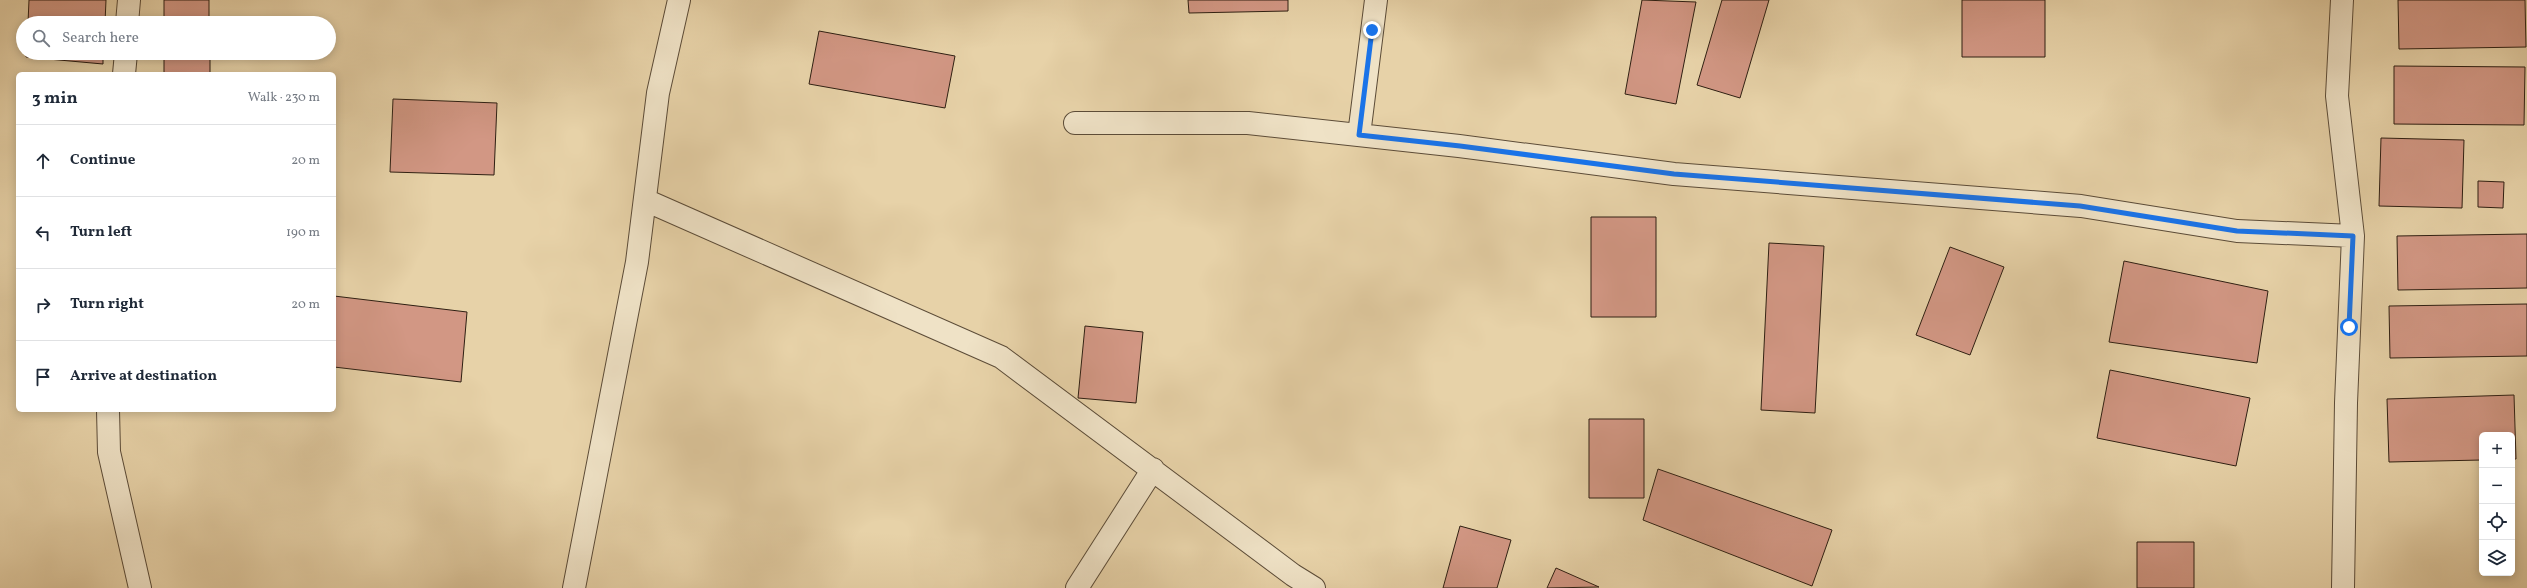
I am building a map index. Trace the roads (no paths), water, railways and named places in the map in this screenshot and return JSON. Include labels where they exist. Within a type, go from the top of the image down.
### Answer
[{"type":"street","points":[[128,16],[129,0]]},
{"type":"street","points":[[574,588],[637,262],[658,92],[679,0]]},
{"type":"street","points":[[1359,135],[1376,0]]},
{"type":"street","points":[[2342,0],[2337,96],[2353,236],[2346,403],[2343,588]]},
{"type":"street","points":[[124,72],[125,60]]},
{"type":"street","points":[[1075,123],[1248,123],[1460,146],[1674,174],[2080,206],[2237,231],[2353,236]]},
{"type":"street","points":[[644,200],[1001,357],[1293,575],[1314,588]]},
{"type":"street","points":[[108,412],[109,452],[140,588]]},
{"type":"street","points":[[1077,588],[1153,469]]}]
